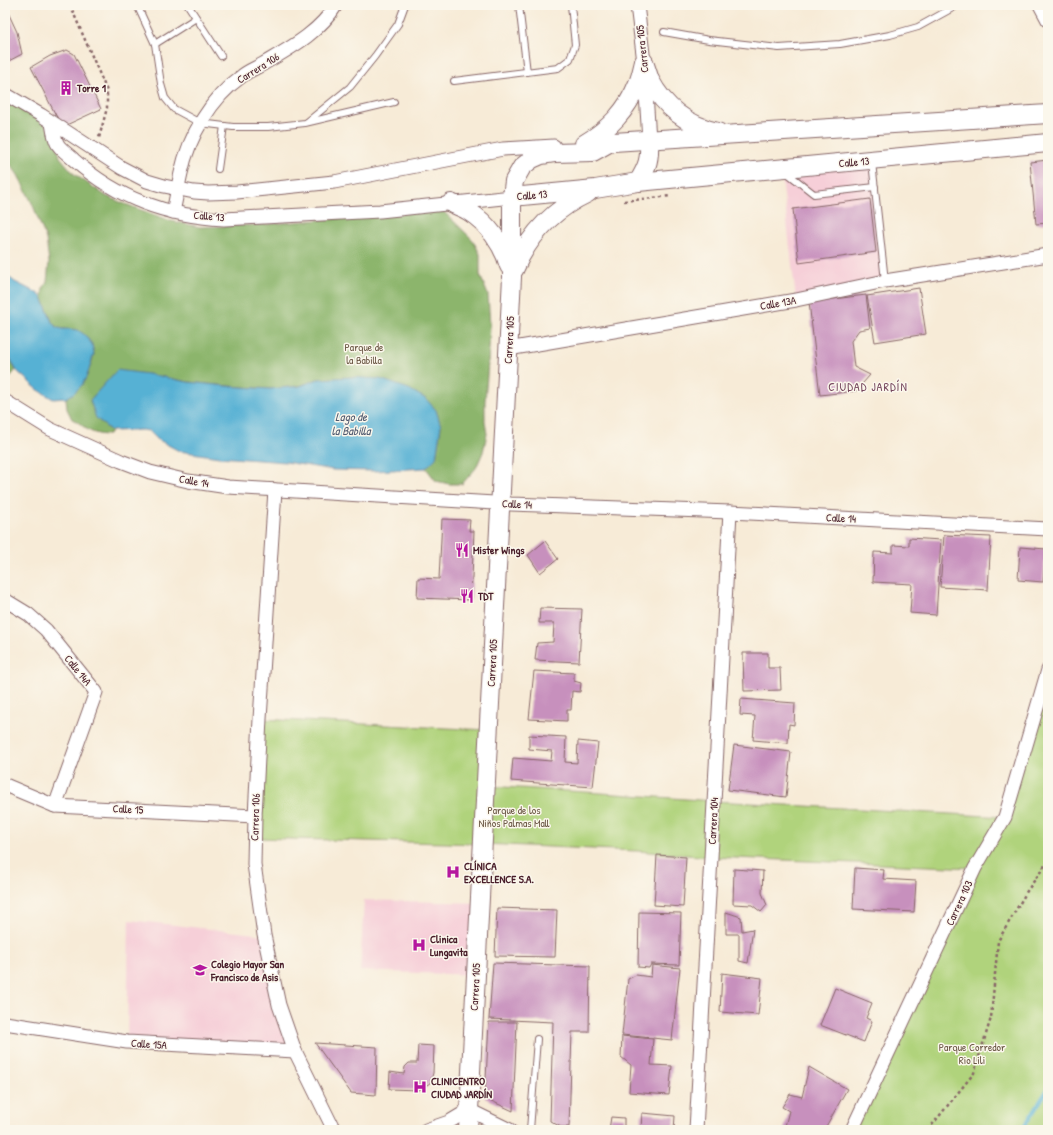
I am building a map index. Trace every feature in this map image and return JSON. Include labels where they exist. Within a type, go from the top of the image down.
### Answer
[{"type":"main road","points":[[644,62],[653,85],[660,96],[673,110],[688,121],[704,129],[732,134]]},
{"type":"main road","points":[[584,144],[600,134],[616,120],[628,103],[638,83],[644,62]]},
{"type":"main road","name":"Calle 13","points":[[584,144],[1048,114]]},
{"type":"main road","points":[[638,182],[646,169],[650,155],[649,140]]},
{"type":"main road","name":"Carrera 105","points":[[468,1130],[512,277],[512,197],[514,181],[522,167],[532,159],[541,155],[554,153],[594,152],[609,143]]},
{"type":"main road","name":"Calle 13","points":[[512,197],[595,189],[638,182],[872,161],[1048,143]]},
{"type":"main road","points":[[512,277],[520,258],[531,240],[544,224],[559,210],[576,198],[595,189]]},
{"type":"main road","points":[[451,203],[469,212],[485,224],[507,257],[512,277]]},
{"type":"street","name":"Carrera 106","points":[[174,212],[181,172],[188,149],[200,123],[219,97],[241,76],[292,48],[313,32],[331,13],[336,5]]},
{"type":"street","name":"Carrera 105","points":[[637,5],[644,62],[649,140]]},
{"type":"street","points":[[1040,5],[1048,20]]},
{"type":"street","name":"Calle 13","points":[[5,94],[52,122],[122,168],[147,181],[178,190],[208,193],[223,193],[341,180],[503,149],[584,144]]},
{"type":"street","name":"Calle 13","points":[[52,122],[57,144],[79,164],[111,187],[138,201],[158,208],[202,217],[224,218],[380,210],[512,197]]},
{"type":"street","name":"Calle 13A","points":[[508,349],[796,300],[885,281],[1048,255]]},
{"type":"street","name":"Calle 14","points":[[5,401],[50,429],[121,461],[150,472],[188,481],[228,487],[500,503],[730,512],[1048,529]]},
{"type":"street","name":"Carrera 106","points":[[275,490],[260,719],[254,864],[264,935],[279,1005],[295,1051],[334,1130]]},
{"type":"street","name":"Carrera 104","points":[[696,1130],[730,512]]},
{"type":"street","name":"Calle 14A","points":[[5,600],[28,614],[46,630],[96,692],[55,806]]},
{"type":"street","name":"Carrera 103","points":[[852,1130],[975,868],[1005,817],[1048,670]]},
{"type":"street","name":"Calle 15","points":[[5,785],[55,806],[255,816]]},
{"type":"street","name":"Calle 15A","points":[[5,1023],[128,1042],[295,1051]]},
{"type":"street","points":[[426,1130],[449,1122],[469,1110],[510,1130]]},
{"type":"lane","points":[[137,5],[155,44],[161,84],[165,98],[174,109],[200,123],[233,127],[268,127],[305,123],[394,102]]},
{"type":"lane","points":[[188,5],[221,56]]},
{"type":"lane","points":[[305,123],[350,87],[398,24],[405,5]]},
{"type":"lane","points":[[519,5],[527,72]]},
{"type":"lane","points":[[454,81],[558,68],[570,59],[575,44],[571,5]]},
{"type":"lane","points":[[664,32],[709,40],[779,48],[840,44],[890,35],[918,27],[958,5]]},
{"type":"lane","points":[[155,44],[196,18]]},
{"type":"lane","points":[[218,169],[224,126]]},
{"type":"lane","points":[[872,161],[885,281]]},
{"type":"lane","points":[[781,169],[814,194],[874,187]]},
{"type":"lane","points":[[530,1130],[537,1039]]},
{"type":"path","points":[[70,5],[106,91],[107,108],[96,151]]},
{"type":"path","points":[[619,202],[674,196]]},
{"type":"path","points":[[928,1130],[974,1073],[991,1018],[998,941],[1027,891],[1048,861]]},
{"type":"shaded area","points":[[872,161],[885,281],[796,300],[781,169]]},
{"type":"shaded area","name":"Clinica Lungavita","points":[[364,900],[480,903],[476,975],[360,971]]},
{"type":"shaded area","name":"Colegio Mayor San Francisco de Asis","points":[[129,920],[264,935],[295,1051],[127,1042]]},
{"type":"green space","name":"Parque de la Babilla","points":[[5,94],[41,115],[57,145],[60,157],[74,174],[106,196],[171,221],[200,227],[258,225],[442,210],[472,239],[480,254],[480,275],[488,295],[490,325],[485,401],[485,422],[487,434],[483,452],[476,468],[462,484],[449,484],[436,481],[426,468],[436,458],[441,426],[318,379],[300,386],[270,389],[188,382],[148,374],[96,418],[111,431],[109,435],[98,434],[91,431],[72,419],[67,409],[66,398],[81,385],[90,367],[94,354],[70,329],[56,327],[52,322],[42,297],[43,289],[47,282],[49,262],[46,239],[32,203],[18,175],[5,157]]},
{"type":"green space","points":[[5,351],[7,352],[16,370],[8,379],[5,379]]},
{"type":"green space","points":[[1048,670],[1048,1130],[852,1130],[975,868],[711,857],[637,851],[483,844],[254,838],[260,719],[488,730],[486,786],[714,801],[1005,817]]},
{"type":"water","points":[[5,274],[15,282],[42,297],[52,322],[56,327],[78,330],[85,335],[92,344],[94,354],[87,376],[82,385],[73,394],[66,398],[53,399],[37,389],[16,370],[7,352],[5,351]]},
{"type":"water","name":"Lago de la Babilla","points":[[117,370],[148,374],[188,382],[270,389],[300,386],[318,379],[350,377],[380,379],[409,389],[426,399],[436,410],[441,426],[436,458],[426,468],[374,471],[333,470],[286,462],[219,457],[179,451],[157,439],[149,431],[111,431],[96,418],[90,400]]},
{"type":"building","points":[[5,6],[17,32],[22,54],[5,63]]},
{"type":"building","name":"Torre 1","points":[[67,50],[74,54],[101,109],[62,127],[31,67],[50,56]]},
{"type":"building","points":[[1048,160],[1048,223],[1036,224],[1030,162]]},
{"type":"building","points":[[870,199],[876,252],[799,263],[793,209]]},
{"type":"building","points":[[919,288],[926,334],[875,342],[867,296]]},
{"type":"building","points":[[866,295],[870,328],[859,330],[851,341],[854,367],[870,375],[856,391],[820,395],[809,302]]},
{"type":"building","points":[[442,519],[470,520],[469,531],[474,531],[471,600],[417,598],[418,578],[439,579]]},
{"type":"building","points":[[944,535],[991,537],[988,590],[940,587]]},
{"type":"building","points":[[909,538],[941,540],[936,615],[910,613],[912,584],[873,582],[874,552],[893,553],[893,545],[909,546]]},
{"type":"building","points":[[545,541],[558,559],[540,573],[528,555]]},
{"type":"building","points":[[1020,547],[1046,549],[1043,582],[1018,580]]},
{"type":"building","points":[[540,608],[582,609],[579,662],[535,660],[537,643],[553,642],[554,623],[539,623]]},
{"type":"building","points":[[743,653],[768,653],[768,668],[780,668],[781,690],[744,691]]},
{"type":"building","points":[[534,671],[574,673],[574,681],[581,683],[580,692],[572,691],[571,710],[567,710],[567,721],[529,719]]},
{"type":"building","points":[[741,699],[795,703],[794,725],[789,724],[788,743],[753,740],[755,716],[740,715]]},
{"type":"building","points":[[529,735],[566,737],[565,762],[577,763],[578,741],[598,743],[593,787],[511,781],[513,758],[551,761],[552,751],[529,749]]},
{"type":"building","points":[[734,745],[791,752],[786,797],[728,790]]},
{"type":"building","points":[[657,855],[686,857],[683,907],[654,905]]},
{"type":"building","points":[[855,868],[884,870],[883,879],[916,881],[914,912],[853,909]]},
{"type":"building","points":[[734,869],[763,871],[762,893],[767,905],[761,912],[752,905],[733,904]]},
{"type":"building","points":[[497,908],[557,910],[555,957],[495,956]]},
{"type":"building","points":[[639,912],[681,913],[679,965],[651,964],[649,968],[638,967]]},
{"type":"building","points":[[726,912],[741,917],[742,931],[753,929],[748,963],[739,961],[739,934],[726,934]]},
{"type":"building","points":[[493,963],[590,966],[589,1032],[572,1032],[569,1127],[561,1127],[550,1121],[553,1022],[489,1019]]},
{"type":"building","points":[[652,965],[680,968],[672,1040],[622,1035],[628,979],[636,975],[651,977]]},
{"type":"building","points":[[722,973],[762,978],[758,1015],[720,1012]]},
{"type":"building","points":[[835,988],[872,1003],[866,1018],[872,1021],[864,1042],[820,1025]]},
{"type":"building","points":[[489,1022],[517,1022],[513,1111],[485,1098]]},
{"type":"building","points":[[622,1036],[653,1039],[651,1065],[672,1066],[669,1095],[629,1092],[631,1065],[621,1057]]},
{"type":"building","points":[[315,1043],[377,1047],[376,1095],[351,1093]]},
{"type":"building","points":[[418,1045],[434,1046],[433,1073],[430,1083],[419,1090],[389,1089],[390,1072],[404,1074],[405,1067],[409,1063],[417,1063]]},
{"type":"building","points":[[809,1067],[847,1089],[824,1130],[784,1130],[789,1111],[782,1107],[790,1094],[802,1097]]},
{"type":"building","points":[[642,1113],[675,1116],[674,1130],[609,1130],[611,1117],[624,1118],[624,1127],[641,1129]]},
{"type":"waterway","points":[[1022,1130],[1048,1089]]},
{"type":"place","name":"Torre 1","points":[[66,88]]},
{"type":"place","name":"Mister Wings","points":[[462,550]]},
{"type":"place","name":"TDT","points":[[467,596]]},
{"type":"place","name":"CLÍNICA EXCELLENCE S.A.","points":[[453,872]]},
{"type":"place","name":"Clinica Lungavita","points":[[419,945]]},
{"type":"place","name":"Colegio Mayor San Francisco de Asis","points":[[200,970]]},
{"type":"place","name":"CLINICENTRO CIUDAD JARDÍN","points":[[420,1087]]},
{"type":"district","name":"CIUDAD JARDÍN","points":[[868,387]]},
{"type":"park label","name":"Parque de los Niños Palmas Mall","points":[[514,816]]},
{"type":"park label","name":"Parque Corredor Rio Lili","points":[[972,1053]]}]
